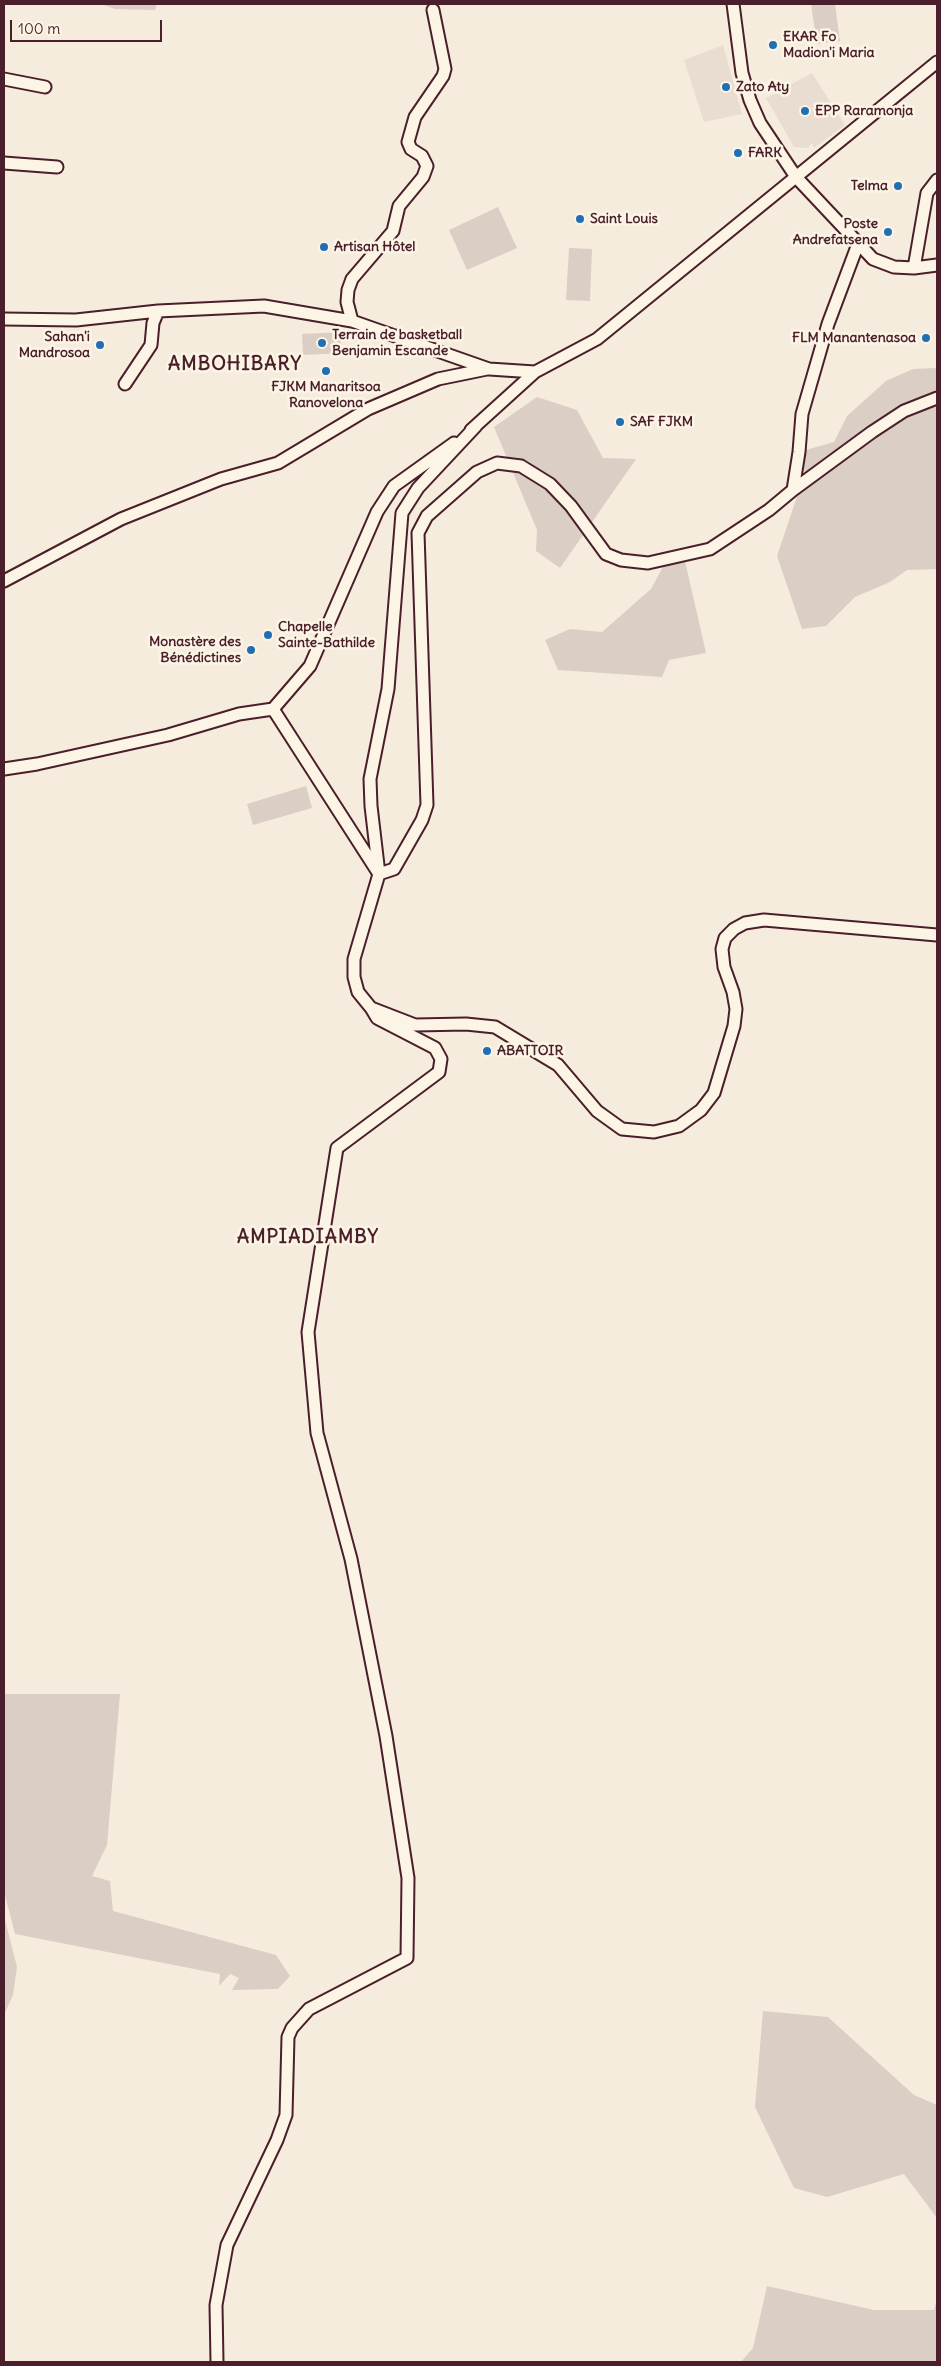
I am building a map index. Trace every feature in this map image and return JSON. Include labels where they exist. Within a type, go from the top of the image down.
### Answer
[{"type":"street","points":[[733,4],[742,73],[750,100],[760,123],[796,177],[873,259],[894,267],[914,268],[937,265]]},
{"type":"street","points":[[352,322],[347,302],[348,290],[352,279],[393,230],[398,206],[423,177],[427,166],[422,156],[411,149],[408,142],[415,117],[443,76],[445,69],[433,10]]},
{"type":"street","points":[[217,2362],[216,2305],[227,2245],[277,2140],[286,2115],[288,2037],[292,2028],[309,2009],[407,1958],[408,1878],[386,1736],[351,1559],[317,1433],[308,1332],[337,1148],[439,1072],[441,1059],[435,1048],[377,1018],[358,992],[354,977],[354,959],[379,874],[370,806],[370,779],[388,689],[402,513],[418,488],[476,426],[535,372],[597,339],[937,62]]},
{"type":"street","points":[[4,79],[45,87]]},
{"type":"street","points":[[4,163],[57,167]]},
{"type":"street","points":[[914,268],[927,193],[937,180]]},
{"type":"street","points":[[792,490],[800,452],[802,414],[828,324],[858,244]]},
{"type":"street","points":[[4,318],[76,320],[158,311],[264,306],[352,322],[489,369]]},
{"type":"street","points":[[125,384],[151,344],[152,323],[158,311]]},
{"type":"street","points":[[4,581],[121,519],[221,479],[278,464],[368,409],[438,379],[489,369],[535,372]]},
{"type":"street","points":[[379,874],[394,869],[422,820],[427,805],[418,533],[427,516],[477,472],[497,462],[521,466],[555,490],[571,506],[606,554],[621,560],[648,563],[710,549],[769,510],[792,490],[904,411],[937,398]]},
{"type":"street","points":[[4,769],[37,764],[168,735],[239,714],[273,709],[310,666],[377,512],[394,486],[476,426]]},
{"type":"street","points":[[273,709],[379,874]]},
{"type":"street","points":[[371,1008],[415,1025],[466,1024],[495,1027],[558,1065],[597,1111],[622,1129],[654,1132],[679,1126],[701,1110],[714,1093],[734,1026],[736,1008],[733,992],[724,967],[722,949],[725,938],[734,929],[745,923],[764,920],[937,935]]},
{"type":"shaded area","points":[[101,4],[157,4],[155,10],[115,9]]},
{"type":"shaded area","points":[[811,4],[835,4],[840,41],[817,44]]},
{"type":"shaded area","name":"Zato Aty","points":[[723,45],[742,114],[704,122],[684,60]]},
{"type":"shaded area","name":"EPP Raramonja","points":[[812,73],[845,125],[814,148],[812,143],[808,148],[794,147],[766,98]]},
{"type":"shaded area","points":[[498,207],[517,248],[467,270],[449,230]]},
{"type":"shaded area","points":[[569,248],[592,249],[590,301],[566,300]]},
{"type":"shaded area","name":"Terrain de basketball Benjamin Escande","points":[[341,332],[341,353],[303,355],[302,334]]},
{"type":"shaded area","points":[[937,368],[937,569],[907,570],[890,582],[855,597],[826,626],[802,629],[777,556],[805,473],[799,452],[834,442],[847,416],[886,381],[913,369]]},
{"type":"shaded area","points":[[537,397],[577,410],[603,458],[636,459],[560,568],[536,551],[537,530],[494,427]]},
{"type":"shaded area","points":[[685,561],[706,653],[669,660],[662,677],[558,670],[545,640],[570,629],[602,632],[651,589],[665,563]]},
{"type":"shaded area","points":[[306,786],[312,808],[253,825],[247,804]]},
{"type":"shaded area","points":[[4,1694],[120,1694],[107,1845],[92,1876],[110,1881],[113,1911],[276,1955],[290,1976],[278,1989],[232,1990],[239,1978],[230,1974],[219,1986],[220,1974],[15,1934],[4,1891]]},
{"type":"shaded area","points":[[4,1916],[17,1967],[13,1995],[4,2015]]},
{"type":"shaded area","points":[[763,2011],[828,2017],[914,2095],[937,2105],[937,2218],[904,2174],[827,2197],[794,2188],[755,2107]]},
{"type":"shaded area","points":[[767,2286],[874,2310],[934,2310],[937,2299],[937,2362],[741,2362],[753,2348]]},
{"type":"place","name":"EKAR Fo Madion'i Maria","points":[[773,45]]},
{"type":"place","name":"Zato Aty","points":[[726,87]]},
{"type":"place","name":"EPP Raramonja","points":[[805,111]]},
{"type":"place","name":"FARK","points":[[738,153]]},
{"type":"place","name":"Telma","points":[[898,186]]},
{"type":"place","name":"Saint Louis","points":[[580,219]]},
{"type":"place","name":"Poste Andrefatsena","points":[[888,232]]},
{"type":"place","name":"Artisan Hôtel","points":[[324,247]]},
{"type":"place","name":"FLM Manantenasoa","points":[[926,338]]},
{"type":"place","name":"Terrain de basketball Benjamin Escande","points":[[322,343]]},
{"type":"place","name":"Sahan'i Mandrosoa","points":[[100,345]]},
{"type":"place","name":"FJKM Manaritsoa Ranovelona","points":[[326,371]]},
{"type":"place","name":"SAF FJKM","points":[[620,422]]},
{"type":"place","name":"Chapelle Sainte-Bathilde","points":[[268,635]]},
{"type":"place","name":"Monastère des Bénédictines","points":[[251,650]]},
{"type":"place","name":"ABATTOIR","points":[[487,1051]]},
{"type":"district","name":"AMBOHIBARY","points":[[235,365]]},
{"type":"district","name":"AMPIADIAMBY","points":[[308,1238]]}]
